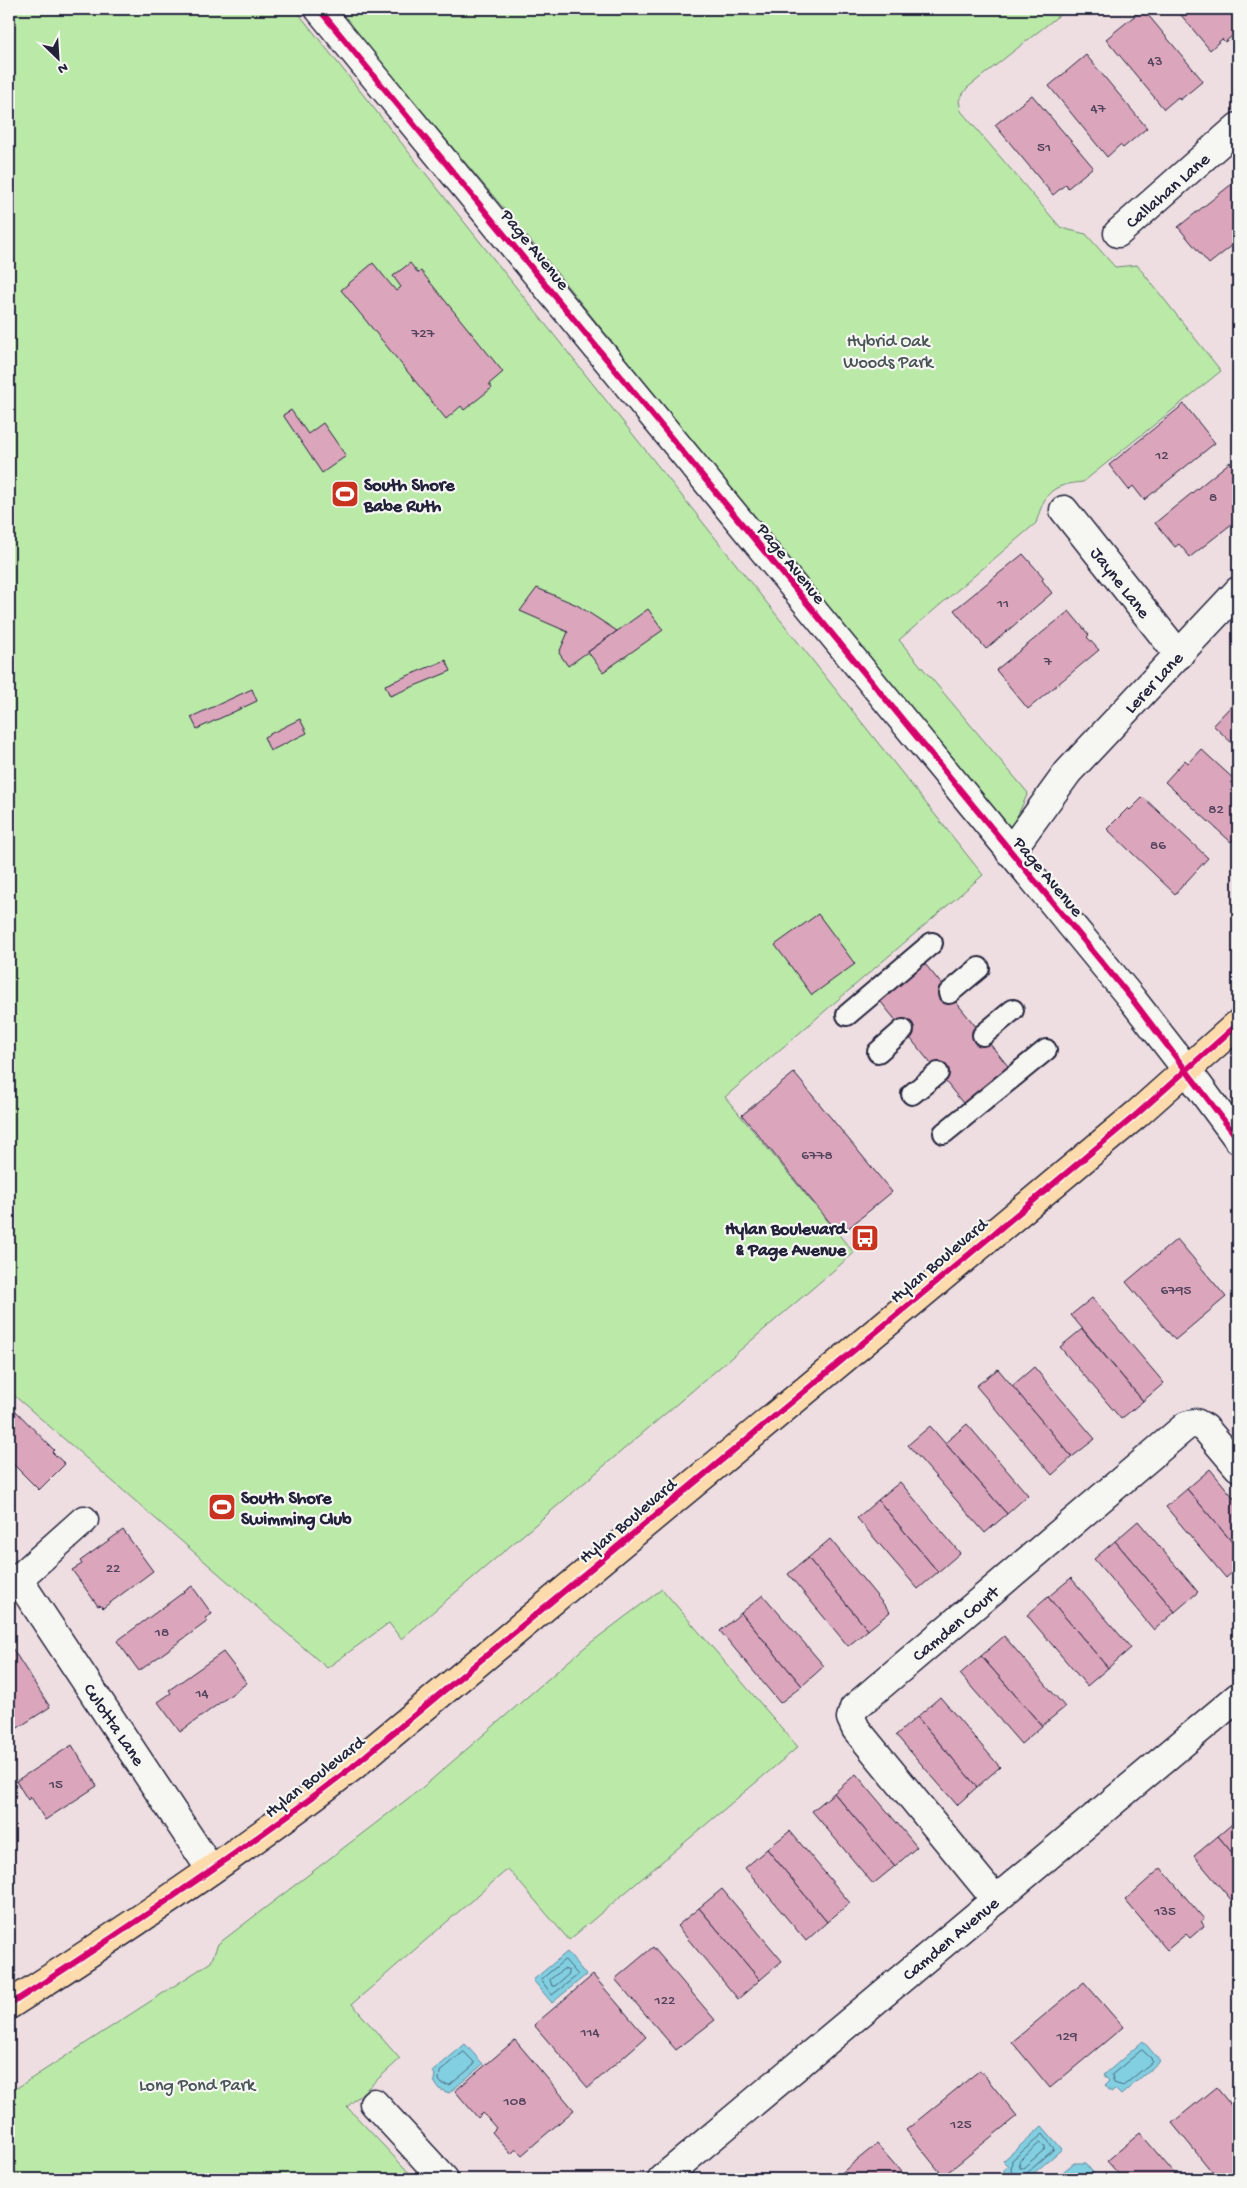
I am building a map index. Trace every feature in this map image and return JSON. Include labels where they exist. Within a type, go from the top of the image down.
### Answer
[{"type":"main road","name":"Hylan Boulevard","points":[[9,2005],[211,1870],[302,1806],[738,1448],[1187,1070],[1238,1024]]},
{"type":"street","name":"Page Avenue","points":[[319,9],[1132,999],[1238,1139]]},
{"type":"street","name":"Callahan Lane","points":[[1118,233],[1238,127]]},
{"type":"street","name":"Jayne Lane","points":[[1064,510],[1178,655]]},
{"type":"street","name":"Lerer Lane","points":[[1010,852],[1068,772],[1238,591]]},
{"type":"street","name":"Camden Court","points":[[996,1900],[856,1729],[851,1718],[854,1708],[1186,1426],[1196,1423],[1205,1428],[1238,1467]]},
{"type":"street","name":"Culotta Lane","points":[[84,1520],[13,1583],[211,1870]]},
{"type":"street","name":"Camden Avenue","points":[[662,2179],[1238,1697]]},
{"type":"street","points":[[374,2103],[444,2179]]},
{"type":"lane","points":[[847,1015],[932,943]]},
{"type":"lane","points":[[949,993],[979,968]]},
{"type":"lane","points":[[983,1036],[1014,1010]]},
{"type":"lane","points":[[878,1052],[904,1030]]},
{"type":"lane","points":[[944,1133],[1046,1050]]},
{"type":"lane","points":[[912,1094],[938,1073]]},
{"type":"green space","name":"South Shore Babe Ruth","points":[[9,9],[295,9],[983,875],[725,1097],[854,1253],[401,1639],[389,1623],[327,1668],[9,1391]]},
{"type":"green space","name":"Hybrid Oak Woods Park","points":[[337,9],[1067,9],[967,88],[959,100],[961,111],[1061,228],[1086,234],[1115,267],[1137,265],[1221,371],[1083,482],[1063,485],[1050,492],[1042,504],[1036,523],[899,640],[1028,793],[1015,821],[1008,828],[993,818],[545,258]]},
{"type":"green space","name":"Long Pond Park","points":[[662,1589],[798,1747],[569,1940],[508,1869],[352,2004],[400,2059],[347,2107],[415,2179],[9,2179],[9,2093],[211,1962],[218,1944],[423,1787],[585,1647]]},
{"type":"water","points":[[567,1952],[586,1975],[552,2003],[533,1980]]},
{"type":"water","points":[[1143,2041],[1160,2061],[1121,2095],[1115,2089],[1111,2092],[1105,2085],[1109,2081],[1104,2075]]},
{"type":"water","points":[[465,2044],[483,2064],[449,2093],[439,2089],[434,2081],[435,2074],[432,2072]]},
{"type":"water","points":[[1042,2126],[1062,2149],[1027,2179],[1011,2179],[1003,2170],[1008,2166],[1003,2161]]},
{"type":"water","points":[[1074,2163],[1085,2163],[1095,2175],[1094,2179],[1054,2179]]},
{"type":"building","points":[[1143,9],[1203,81],[1180,100],[1178,97],[1164,109],[1106,39]]},
{"type":"building","points":[[1176,9],[1238,9],[1238,31],[1225,42],[1222,39],[1210,50]]},
{"type":"building","points":[[1086,55],[1147,128],[1123,148],[1120,145],[1107,157],[1049,86]]},
{"type":"building","points":[[1032,95],[1093,167],[1068,188],[1066,184],[1053,195],[995,125]]},
{"type":"building","points":[[1238,179],[1238,241],[1209,264],[1178,227]]},
{"type":"building","points":[[373,263],[396,291],[401,287],[393,276],[410,263],[418,273],[421,271],[503,372],[489,384],[492,388],[464,410],[461,406],[446,419],[341,290]]},
{"type":"building","points":[[1184,404],[1215,443],[1144,500],[1133,486],[1129,490],[1109,465]]},
{"type":"building","points":[[291,410],[308,434],[323,423],[346,456],[322,473],[283,415]]},
{"type":"building","points":[[1230,462],[1238,473],[1238,519],[1190,557],[1179,544],[1175,547],[1155,523]]},
{"type":"building","points":[[1023,554],[1044,578],[1042,580],[1052,593],[986,649],[954,610]]},
{"type":"building","points":[[537,588],[577,605],[617,631],[568,666],[559,653],[568,632],[520,611]]},
{"type":"building","points":[[648,609],[663,630],[603,672],[588,652]]},
{"type":"building","points":[[1069,611],[1089,635],[1087,637],[1099,650],[1028,709],[996,670]]},
{"type":"building","points":[[446,660],[451,671],[390,696],[385,685]]},
{"type":"building","points":[[252,689],[257,701],[197,729],[191,717]]},
{"type":"building","points":[[1234,703],[1238,705],[1238,749],[1213,725]]},
{"type":"building","points":[[300,719],[307,733],[270,751],[264,737]]},
{"type":"building","points":[[1201,749],[1238,783],[1238,833],[1231,842],[1165,782],[1185,760],[1188,763]]},
{"type":"building","points":[[1143,797],[1208,858],[1175,894],[1107,829],[1128,808],[1130,810]]},
{"type":"building","points":[[818,914],[855,964],[812,995],[775,945]]},
{"type":"building","points":[[921,959],[1012,1071],[966,1107],[876,996]]},
{"type":"building","points":[[794,1073],[892,1192],[840,1235],[742,1115]]},
{"type":"building","points":[[1177,1239],[1226,1297],[1175,1340],[1126,1282]]},
{"type":"building","points":[[1092,1298],[1164,1383],[1143,1401],[1071,1315]]},
{"type":"building","points":[[1082,1329],[1143,1401],[1121,1419],[1060,1347]]},
{"type":"building","points":[[1034,1367],[1095,1439],[1072,1457],[1012,1386]]},
{"type":"building","points":[[998,1369],[1072,1457],[1052,1475],[976,1386]]},
{"type":"building","points":[[9,1404],[54,1450],[52,1452],[65,1464],[39,1490],[9,1460]]},
{"type":"building","points":[[967,1424],[1028,1495],[1007,1514],[945,1443]]},
{"type":"building","points":[[930,1426],[1007,1514],[985,1533],[908,1445]]},
{"type":"building","points":[[1210,1469],[1238,1503],[1238,1549],[1187,1489]]},
{"type":"building","points":[[900,1482],[960,1553],[938,1572],[878,1500]]},
{"type":"building","points":[[1187,1489],[1238,1549],[1238,1567],[1226,1578],[1166,1507]]},
{"type":"building","points":[[878,1500],[938,1572],[918,1589],[857,1518]]},
{"type":"building","points":[[1138,1521],[1198,1592],[1175,1612],[1115,1541]]},
{"type":"building","points":[[123,1530],[153,1571],[103,1608],[100,1605],[98,1606],[72,1570],[82,1564],[80,1561]]},
{"type":"building","points":[[830,1539],[890,1612],[868,1630],[808,1558]]},
{"type":"building","points":[[1115,1541],[1175,1612],[1154,1630],[1094,1559]]},
{"type":"building","points":[[808,1558],[868,1630],[848,1646],[788,1574]]},
{"type":"building","points":[[1071,1578],[1131,1648],[1108,1668],[1048,1597]]},
{"type":"building","points":[[192,1586],[212,1614],[205,1618],[208,1621],[139,1671],[117,1641]]},
{"type":"building","points":[[763,1595],[824,1666],[802,1686],[741,1613]]},
{"type":"building","points":[[1048,1597],[1108,1668],[1087,1686],[1027,1615]]},
{"type":"building","points":[[741,1613],[802,1686],[780,1703],[720,1631]]},
{"type":"building","points":[[1004,1636],[1065,1707],[1042,1726],[981,1656]]},
{"type":"building","points":[[12,1648],[50,1707],[10,1733],[9,1650]]},
{"type":"building","points":[[223,1652],[247,1683],[180,1732],[158,1702],[171,1693],[169,1690]]},
{"type":"building","points":[[981,1656],[1042,1726],[1021,1744],[960,1674]]},
{"type":"building","points":[[940,1697],[1000,1767],[977,1787],[917,1717]]},
{"type":"building","points":[[917,1717],[977,1787],[957,1805],[896,1735]]},
{"type":"building","points":[[72,1745],[97,1786],[45,1820],[31,1797],[28,1800],[16,1781]]},
{"type":"building","points":[[856,1774],[917,1847],[895,1866],[834,1793]]},
{"type":"building","points":[[834,1793],[895,1866],[873,1884],[812,1811]]},
{"type":"building","points":[[1238,1819],[1238,1860],[1218,1836]]},
{"type":"building","points":[[790,1831],[850,1903],[827,1922],[767,1849]]},
{"type":"building","points":[[1218,1836],[1238,1860],[1238,1908],[1194,1856]]},
{"type":"building","points":[[767,1849],[827,1922],[806,1941],[745,1868]]},
{"type":"building","points":[[1161,1868],[1204,1919],[1201,1921],[1204,1926],[1190,1938],[1186,1934],[1167,1950],[1125,1900]]},
{"type":"building","points":[[722,1889],[782,1961],[760,1980],[699,1908]]},
{"type":"building","points":[[699,1908],[760,1980],[738,1999],[677,1926]]},
{"type":"building","points":[[653,1947],[715,2020],[676,2050],[615,1979]]},
{"type":"building","points":[[593,1975],[646,2037],[588,2088],[534,2025]]},
{"type":"building","points":[[1084,1982],[1123,2027],[1050,2088],[1012,2042]]},
{"type":"building","points":[[515,2040],[574,2110],[522,2155],[516,2149],[511,2154],[492,2132],[496,2128],[483,2113],[478,2118],[455,2091]]},
{"type":"building","points":[[980,2070],[1017,2116],[943,2176],[906,2130]]},
{"type":"building","points":[[1216,2087],[1238,2114],[1238,2176],[1234,2179],[1218,2179],[1172,2123]]},
{"type":"building","points":[[1140,2133],[1179,2179],[1123,2179],[1107,2161]]},
{"type":"building","points":[[877,2144],[907,2179],[834,2179],[873,2147]]},
{"type":"cycle path","points":[[319,9],[1132,999],[1238,1139]]},
{"type":"cycle path","points":[[9,2005],[183,1890],[268,1830],[352,1767],[1137,1114],[1238,1024]]},
{"type":"place","name":"South Shore Babe Ruth","points":[[345,494]]},
{"type":"place","name":"Hylan Boulevard & Page Avenue","points":[[865,1238]]},
{"type":"place","name":"South Shore Swimming Club","points":[[222,1507]]}]
